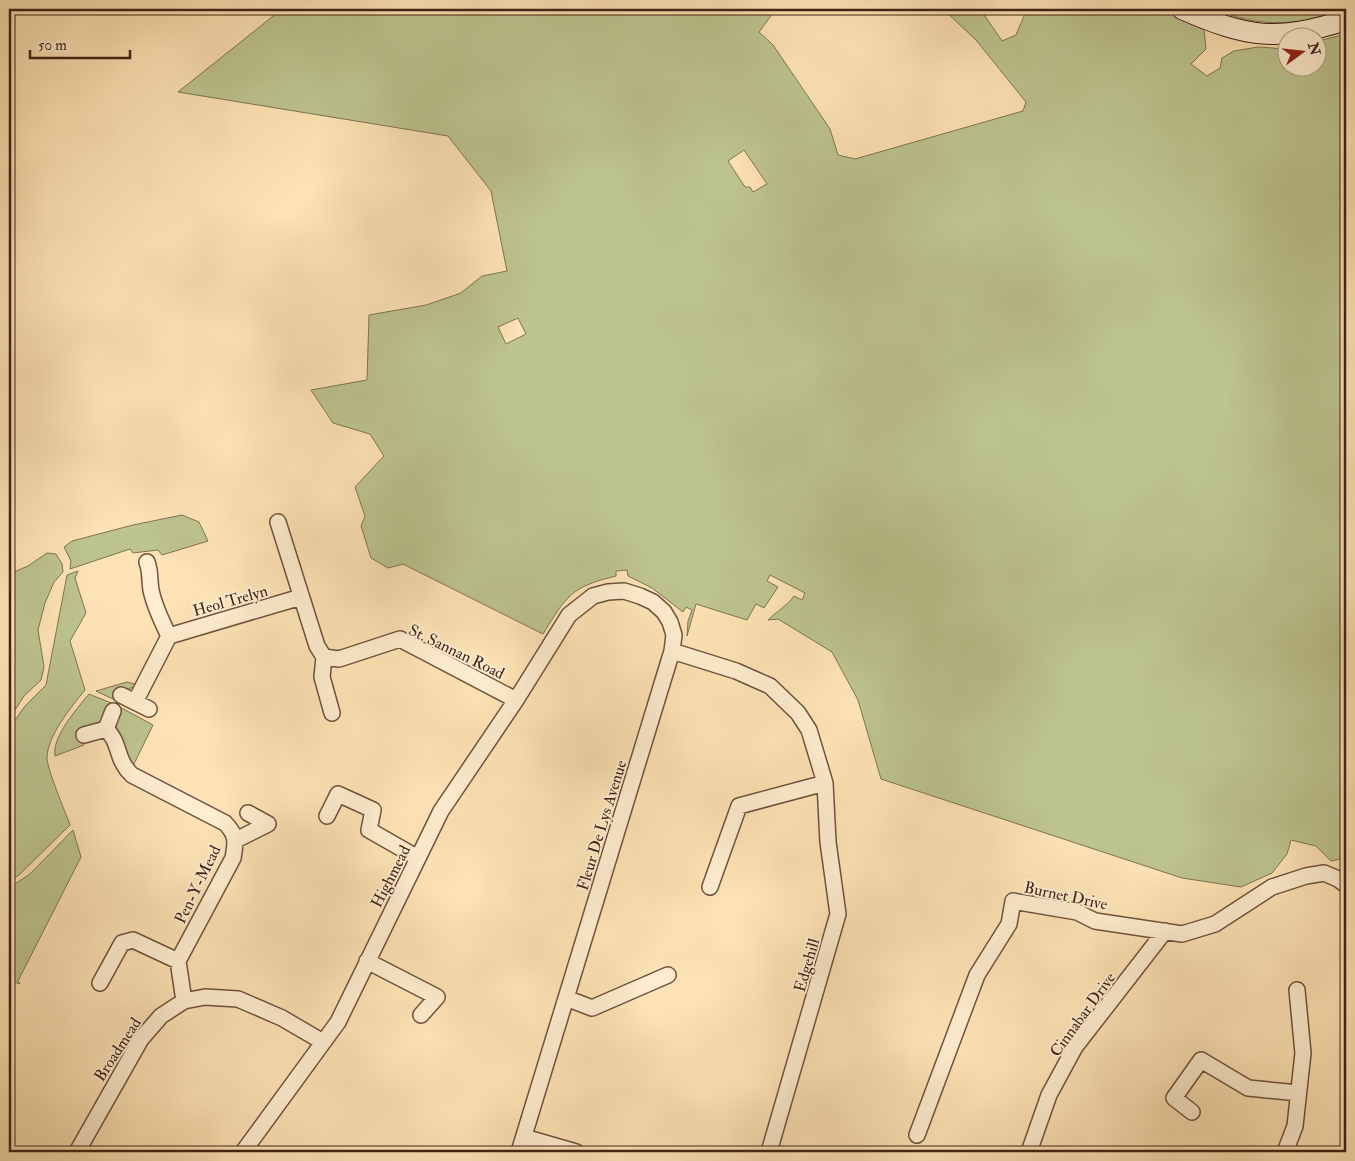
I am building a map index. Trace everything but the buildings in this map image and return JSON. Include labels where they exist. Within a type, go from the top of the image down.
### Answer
[{"type":"main road","points":[[1182,9],[1223,27],[1242,32],[1278,35],[1314,30],[1346,20]]},
{"type":"street","points":[[278,522],[317,646],[324,658],[322,677],[332,713]]},
{"type":"street","points":[[135,702],[169,636],[162,623],[151,589],[152,576],[147,562]]},
{"type":"street","name":"Fleur De Lys Avenue","points":[[519,1152],[672,651],[674,636],[670,622],[664,612],[653,602],[624,591],[601,594],[586,601],[569,615]]},
{"type":"street","name":"Heol Trelyn","points":[[169,636],[301,597]]},
{"type":"street","name":"Highmead","points":[[243,1152],[338,1022],[441,811],[516,700],[569,615]]},
{"type":"street","name":"St. Sannan Road","points":[[324,658],[339,659],[400,640],[516,700]]},
{"type":"street","name":"Edgehill","points":[[672,651],[736,671],[770,686],[798,713],[809,730],[825,784],[828,842],[838,914],[769,1152]]},
{"type":"street","points":[[121,695],[149,709]]},
{"type":"street","points":[[84,735],[106,729],[113,712]]},
{"type":"street","name":"Pen-Y-Mead","points":[[106,729],[112,735],[122,766],[132,776],[225,823],[232,830],[236,840],[232,858],[178,961]]},
{"type":"street","points":[[710,887],[739,806],[825,784]]},
{"type":"street","points":[[327,816],[338,794],[373,810],[369,830],[418,858]]},
{"type":"street","points":[[236,840],[268,824],[248,813]]},
{"type":"street","name":"Burnet Drive","points":[[917,1135],[977,975],[1009,924],[1013,901],[1077,912],[1095,921],[1182,934],[1215,924],[1272,887],[1306,876],[1324,873],[1346,885]]},
{"type":"street","name":"Cinnabar Drive","points":[[1028,1152],[1049,1095],[1075,1047],[1165,931]]},
{"type":"street","points":[[100,983],[122,943],[133,940],[178,961],[184,1001]]},
{"type":"street","points":[[367,961],[437,997],[421,1015]]},
{"type":"street","points":[[566,998],[592,1008],[668,975]]},
{"type":"street","points":[[1285,1152],[1295,1126],[1303,1053],[1297,990]]},
{"type":"street","name":"Broadmead","points":[[77,1152],[141,1039],[161,1016],[184,1001],[206,997],[238,999],[282,1018],[324,1042]]},
{"type":"street","points":[[1192,1112],[1174,1098],[1201,1060],[1248,1088],[1298,1093]]},
{"type":"street","points":[[524,1137],[576,1152]]},
{"type":"green space","points":[[282,9],[776,9],[759,32],[773,45],[830,129],[838,155],[855,159],[1023,111],[1026,102],[976,40],[943,9],[983,9],[985,16],[1002,41],[1016,35],[1027,9],[1167,9],[1204,30],[1206,49],[1191,64],[1207,76],[1220,68],[1222,58],[1234,51],[1258,47],[1278,48],[1278,78],[1328,78],[1328,38],[1346,34],[1346,858],[1331,861],[1316,846],[1291,840],[1287,854],[1272,873],[1241,887],[1182,878],[881,779],[858,700],[832,652],[778,619],[768,620],[794,596],[802,600],[805,593],[770,575],[767,581],[778,587],[764,608],[756,604],[747,620],[696,604],[687,636],[688,621],[692,610],[686,607],[683,612],[652,588],[628,576],[627,570],[616,571],[616,576],[589,584],[572,594],[558,610],[543,634],[403,564],[388,568],[371,558],[361,526],[365,516],[355,487],[384,456],[370,434],[333,423],[311,390],[367,380],[369,315],[426,305],[461,293],[482,276],[507,271],[491,191],[448,136],[178,92]],"holes":[[[744,150],[767,184],[753,192],[750,187],[745,187],[728,161]],[[518,318],[526,334],[506,344],[498,327]]]},
{"type":"green space","points":[[1217,9],[1346,10],[1315,19],[1281,23],[1248,20]]},
{"type":"green space","points":[[182,515],[199,522],[208,541],[162,555],[158,550],[133,553],[130,549],[70,569],[71,561],[64,547],[72,541],[133,525]]},
{"type":"green space","points":[[47,553],[56,554],[62,564],[63,572],[54,582],[45,603],[38,630],[44,667],[41,680],[24,696],[9,719],[9,574],[28,566]]},
{"type":"green space","points":[[78,571],[75,578],[86,613],[70,641],[85,690],[56,731],[48,749],[47,758],[70,825],[19,875],[9,881],[9,729],[25,706],[46,685],[67,575]]},
{"type":"green space","points":[[127,682],[138,685],[126,690],[147,715],[96,691]]},
{"type":"green space","points":[[89,694],[116,705],[153,725],[132,768],[115,723],[105,714],[99,723],[80,729],[84,745],[55,756],[57,740],[61,732]]},
{"type":"green space","points":[[73,830],[81,857],[18,981],[20,984],[9,980],[9,888],[30,874]]}]
